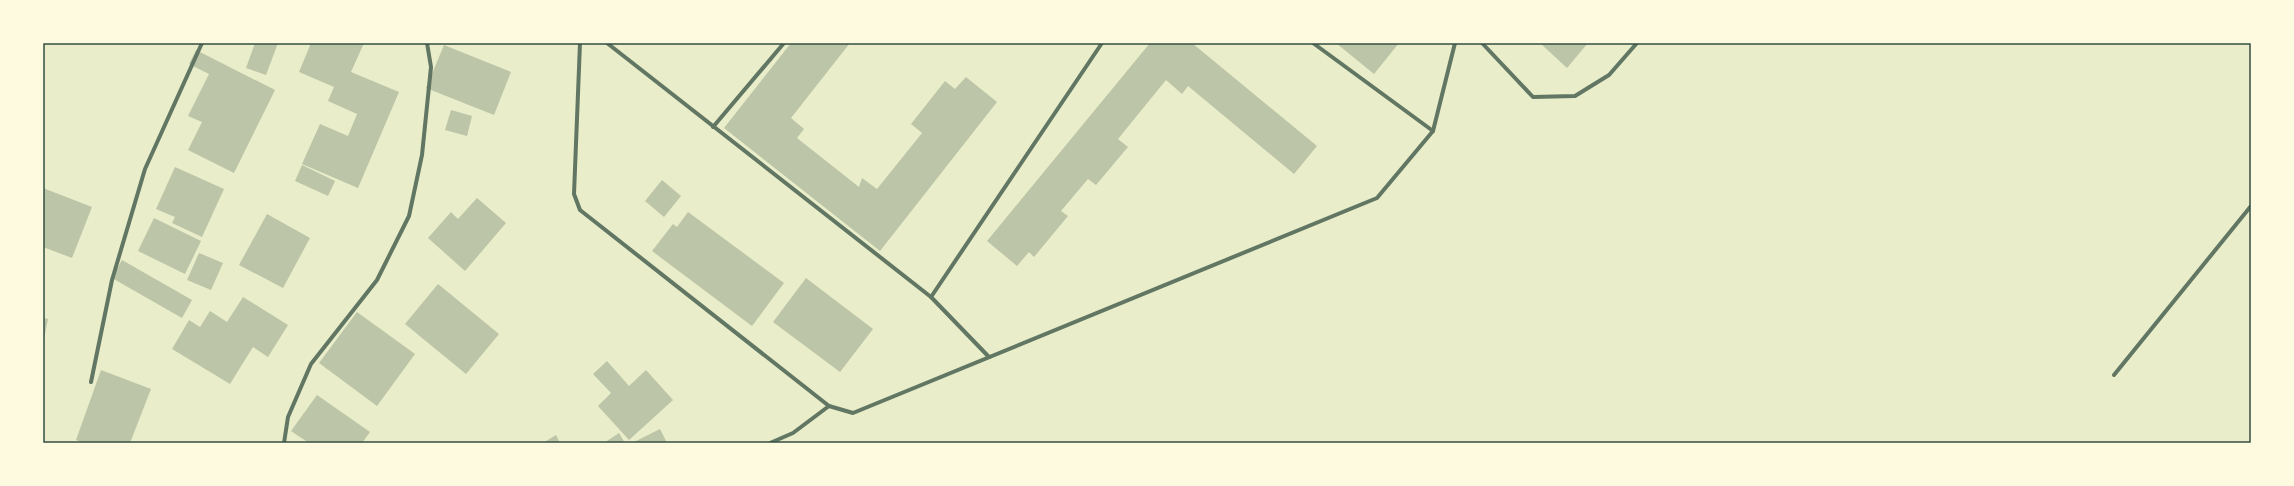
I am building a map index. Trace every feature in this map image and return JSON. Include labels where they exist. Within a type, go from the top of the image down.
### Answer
[{"type":"street","points":[[91,382],[112,280],[145,169],[202,43]]},
{"type":"street","points":[[284,443],[288,417],[311,364],[377,280],[409,216],[424,139],[431,67],[427,43]]},
{"type":"street","points":[[580,43],[574,194],[580,210],[829,406],[853,413],[1377,198],[1433,131],[1455,43]]},
{"type":"street","points":[[607,43],[931,297],[989,358]]},
{"type":"street","points":[[713,127],[784,43]]},
{"type":"street","points":[[931,297],[1102,43]]},
{"type":"street","points":[[1313,43],[1433,131]]},
{"type":"street","points":[[1482,43],[1533,97],[1575,96],[1609,75],[1637,43]]},
{"type":"street","points":[[2114,375],[2251,206]]},
{"type":"street","points":[[770,443],[794,433],[829,406]]},
{"type":"building","points":[[255,43],[278,43],[266,75],[246,68]]},
{"type":"building","points":[[311,43],[364,43],[351,72],[399,92],[358,188],[302,164],[320,124],[348,136],[357,114],[328,101],[334,87],[299,72]]},
{"type":"building","points":[[791,43],[850,43],[791,118],[804,129],[797,138],[859,187],[862,178],[877,189],[922,133],[911,124],[945,81],[955,89],[966,77],[997,102],[880,251],[724,128]]},
{"type":"building","points":[[1150,43],[1192,43],[1317,146],[1294,174],[1188,86],[1182,94],[1166,80],[1118,139],[1128,147],[1096,185],[1088,179],[1061,211],[1068,216],[1034,257],[1029,252],[1017,266],[987,241]]},
{"type":"building","points":[[1336,43],[1399,43],[1374,74]]},
{"type":"building","points":[[1540,43],[1588,43],[1567,68]]},
{"type":"building","points":[[444,45],[511,72],[494,115],[426,88]]},
{"type":"building","points":[[196,50],[275,90],[234,173],[188,150],[202,122],[188,116],[209,74],[189,64]]},
{"type":"building","points":[[451,110],[472,116],[467,136],[445,130]]},
{"type":"building","points":[[302,165],[335,181],[328,196],[295,181]]},
{"type":"building","points":[[175,167],[224,189],[202,237],[172,223],[175,217],[156,209]]},
{"type":"building","points":[[662,180],[681,196],[664,217],[645,201]]},
{"type":"building","points":[[43,188],[92,207],[72,258],[43,247]]},
{"type":"building","points":[[477,198],[506,223],[465,271],[428,238],[451,212],[458,219]]},
{"type":"building","points":[[688,212],[784,283],[752,326],[652,251],[673,224],[677,227]]},
{"type":"building","points":[[267,214],[310,238],[283,288],[239,265]]},
{"type":"building","points":[[154,218],[201,241],[185,274],[138,251]]},
{"type":"building","points":[[199,253],[223,263],[211,290],[187,280]]},
{"type":"building","points":[[122,260],[192,300],[182,318],[112,278]]},
{"type":"building","points":[[806,278],[873,329],[840,372],[773,322]]},
{"type":"building","points":[[438,284],[499,334],[466,374],[405,324]]},
{"type":"building","points":[[243,297],[288,325],[268,357],[253,347],[230,384],[172,349],[189,320],[200,327],[210,311],[227,322]]},
{"type":"building","points":[[357,312],[415,354],[377,406],[319,363]]},
{"type":"building","points":[[43,318],[48,319],[44,339],[43,339]]},
{"type":"building","points":[[607,361],[629,386],[646,370],[673,400],[629,440],[598,406],[611,393],[593,374]]},
{"type":"building","points":[[101,370],[151,389],[130,443],[83,443],[76,440]]},
{"type":"building","points":[[317,395],[370,432],[362,443],[309,443],[291,431]]},
{"type":"building","points":[[660,429],[667,443],[632,443]]},
{"type":"building","points":[[619,433],[625,443],[604,443]]},
{"type":"building","points":[[556,435],[560,443],[543,443]]}]
